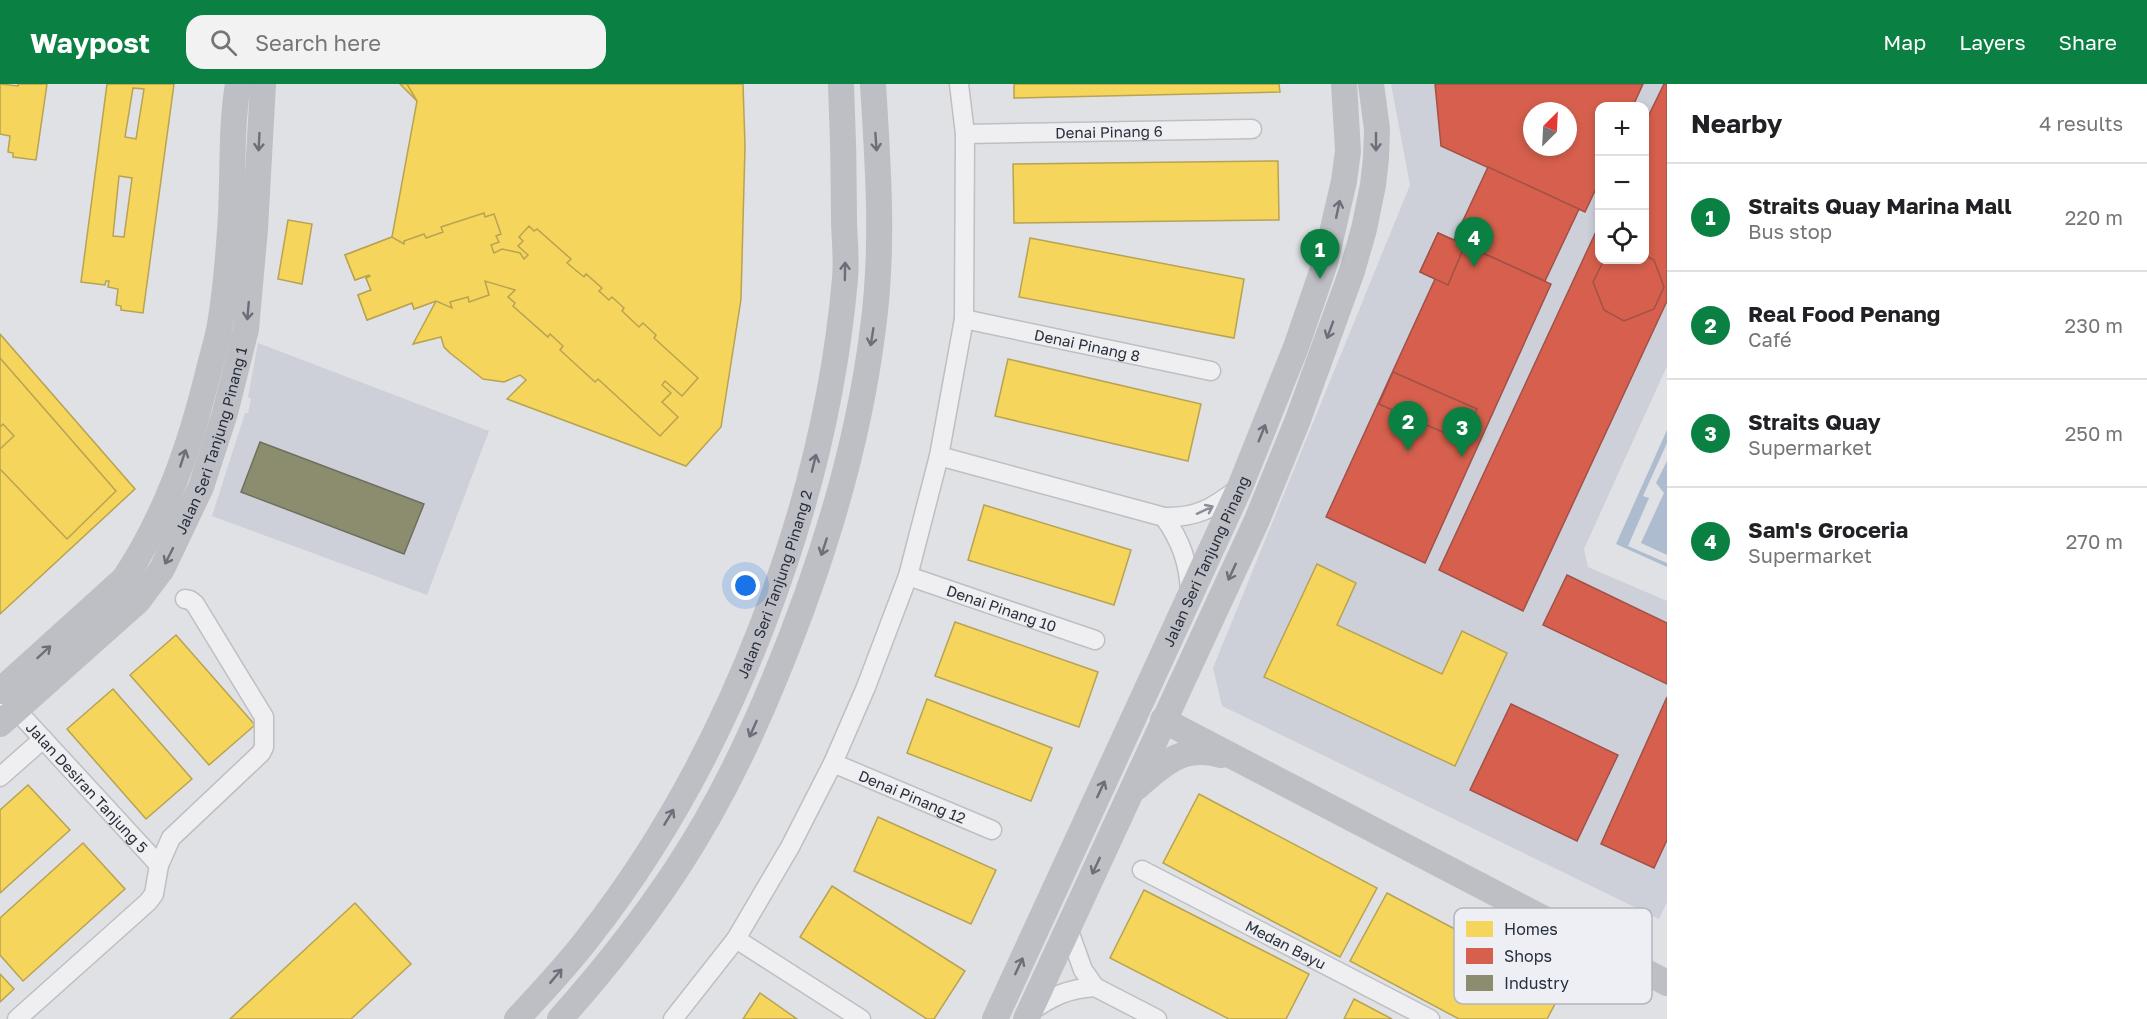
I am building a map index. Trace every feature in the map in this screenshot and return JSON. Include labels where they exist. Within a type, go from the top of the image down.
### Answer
[{"type":"street","name":"Jalan Seri Tanjung Pinang 1","points":[[238,84],[232,154],[243,228]]},
{"type":"street","name":"Jalan Seri Tanjung Pinang 1","points":[[5,708],[124,579],[162,512],[177,478],[200,406],[243,228],[263,84]]},
{"type":"street","name":"Jalan Seri Tanjung Pinang 2","points":[[517,1019],[588,938],[646,855],[672,813],[719,724],[763,626],[820,438],[838,336],[845,276],[841,84]]},
{"type":"street","points":[[560,1019],[633,931],[677,869],[751,734],[809,595],[832,524],[849,459],[864,394],[874,326],[879,255],[879,181],[873,84]]},
{"type":"street","points":[[673,1019],[736,939],[790,847],[833,763],[866,687],[908,576],[939,456],[964,319],[965,134],[959,84]]},
{"type":"street","name":"Jalan Seri Tanjung Pinang","points":[[994,1019],[1240,487],[1296,346],[1325,263],[1344,181],[1348,151],[1344,84]]},
{"type":"street","name":"Jalan Seri Tanjung Pinang","points":[[1028,1015],[1257,519],[1297,422],[1352,271],[1371,196],[1377,129],[1371,84]]},
{"type":"street","name":"Denai Pinang 6","points":[[965,134],[1252,129]]},
{"type":"street","name":"Denai Pinang 8","points":[[964,319],[1211,371]]},
{"type":"street","points":[[939,456],[1164,517],[1181,518],[1196,514],[1210,508],[1240,487]]},
{"type":"street","points":[[1164,517],[1182,546],[1187,564],[1190,595]]},
{"type":"street","name":"Denai Pinang 10","points":[[908,576],[1095,640]]},
{"type":"street","points":[[17,1019],[148,902],[154,894],[159,865],[171,838],[261,753],[264,747],[264,717],[195,604],[185,599]]},
{"type":"street","name":"Jalan Desiran Tanjung 5","points":[[5,708],[43,739],[159,865]]},
{"type":"street","points":[[1163,720],[1521,908]]},
{"type":"street","points":[[0,777],[43,739]]},
{"type":"street","points":[[1130,794],[1167,761],[1190,753],[1210,752],[1244,763]]},
{"type":"street","name":"Denai Pinang 12","points":[[833,763],[992,830]]},
{"type":"street","name":"Medan Bayu","points":[[1142,870],[1430,1019]]},
{"type":"street","points":[[1068,928],[1076,954],[1095,987]]},
{"type":"street","points":[[736,939],[861,1019]]},
{"type":"street","points":[[1652,976],[1667,984]]},
{"type":"street","points":[[1028,1015],[1053,996],[1074,988],[1095,987],[1157,1019]]},
{"type":"shaded area","points":[[1391,84],[1667,84],[1667,366],[1584,549],[1588,567],[1667,601],[1667,902],[1659,919],[1652,916],[1652,908],[1636,908],[1222,706],[1213,668],[1410,185]]},
{"type":"shaded area","points":[[258,343],[489,431],[427,595],[212,516],[245,413],[248,413],[251,399],[248,397]]},
{"type":"water","points":[[1667,430],[1667,567],[1616,544]]},
{"type":"pier","points":[[1667,443],[1667,461],[1656,483],[1664,493],[1641,543],[1667,555],[1667,563],[1628,546],[1649,498],[1643,496]]},
{"type":"building: Homes","points":[[0,84],[18,86],[18,84],[47,84],[36,160],[13,157],[13,153],[8,152],[10,136],[0,134]]},
{"type":"building: Homes","points":[[107,84],[174,84],[143,313],[121,310],[121,306],[116,305],[118,289],[108,287],[109,281],[106,281],[105,285],[81,282]],"holes":[[[133,88],[144,89],[136,139],[125,137]],[[119,176],[132,178],[124,237],[113,236]]]},
{"type":"building: Homes","points":[[400,84],[487,84],[483,88],[497,100],[500,97],[516,111],[506,122],[537,126],[534,117],[543,114],[542,112],[586,98],[587,102],[605,96],[603,91],[626,84],[727,84],[718,87],[721,99],[710,102],[712,107],[732,101],[740,124],[684,141],[684,145],[667,151],[665,145],[643,152],[644,156],[628,161],[627,157],[614,161],[616,165],[595,171],[594,167],[573,174],[575,178],[531,191],[531,188],[523,190],[519,176],[524,174],[522,167],[534,164],[533,159],[527,162],[508,158],[503,151],[497,157],[503,163],[498,168],[501,171],[487,186],[479,180],[477,183],[444,153],[448,149],[434,136],[432,139],[416,124],[417,101]]},
{"type":"building: Homes","points":[[407,84],[743,84],[745,146],[741,299],[721,427],[686,466],[507,399],[526,380],[520,375],[504,382],[483,379],[444,347],[441,337],[413,344],[436,301],[414,309],[412,303],[367,320],[358,295],[371,290],[366,278],[370,276],[355,280],[345,255],[392,237],[417,101]]},
{"type":"building: Homes","points":[[1014,84],[1279,84],[1280,92],[1014,98]]},
{"type":"building: Homes","points":[[1278,161],[1279,220],[1014,223],[1013,164]]},
{"type":"building: Homes","points":[[484,213],[485,217],[494,214],[501,234],[496,236],[499,242],[491,245],[494,253],[502,249],[520,253],[524,259],[528,255],[518,246],[523,241],[519,237],[529,226],[534,231],[537,229],[571,259],[567,263],[584,277],[586,274],[602,288],[599,291],[609,300],[612,297],[624,308],[622,311],[639,327],[643,323],[656,335],[654,338],[698,378],[682,396],[665,381],[662,385],[671,393],[662,402],[678,417],[660,436],[598,379],[595,382],[560,350],[563,346],[550,334],[548,337],[513,306],[515,303],[508,297],[515,290],[485,281],[489,295],[469,302],[468,297],[450,302],[452,308],[436,301],[414,309],[412,303],[367,320],[358,295],[371,290],[366,278],[370,276],[355,280],[345,255],[392,237],[404,244],[404,241],[424,234],[426,238],[443,232],[441,227]]},
{"type":"building: Homes","points":[[288,220],[312,224],[302,284],[278,279]]},
{"type":"building: Homes","points":[[1030,238],[1244,279],[1234,338],[1019,297]]},
{"type":"building: Homes","points":[[0,334],[135,489],[0,614]]},
{"type":"building: Homes","points":[[0,358],[116,491],[67,539],[0,469],[0,449],[14,436],[3,424],[0,427]]},
{"type":"building: Homes","points":[[1008,359],[1201,404],[1188,461],[995,416]]},
{"type":"building: Homes","points":[[984,505],[1131,550],[1114,605],[968,560]]},
{"type":"building: Homes","points":[[1317,564],[1356,583],[1337,625],[1442,674],[1462,631],[1507,653],[1455,766],[1264,677]]},
{"type":"building: Homes","points":[[955,622],[1098,672],[1079,727],[935,676]]},
{"type":"building: Homes","points":[[176,635],[255,725],[209,765],[130,675]]},
{"type":"building: Homes","points":[[113,689],[192,779],[146,819],[67,729]]},
{"type":"building: Homes","points":[[927,699],[1052,748],[1031,801],[907,753]]},
{"type":"building: Homes","points":[[28,785],[70,830],[0,893],[0,810]]},
{"type":"building: Homes","points":[[1199,794],[1377,888],[1340,957],[1163,863]]},
{"type":"building: Homes","points":[[878,817],[996,870],[971,924],[854,871]]},
{"type":"building: Homes","points":[[83,843],[125,889],[23,981],[0,955],[0,918]]},
{"type":"building: Homes","points":[[832,886],[965,971],[934,1019],[927,1019],[800,937]]},
{"type":"building: Homes","points":[[1144,890],[1309,974],[1286,1019],[1229,1019],[1110,958]]},
{"type":"building: Homes","points":[[1387,893],[1454,929],[1454,1004],[1555,1004],[1547,1019],[1459,1019],[1350,961]]},
{"type":"building: Homes","points":[[355,903],[411,964],[351,1019],[230,1019]]},
{"type":"building: Homes","points":[[0,974],[14,989],[0,1002]]},
{"type":"building: Homes","points":[[760,993],[797,1019],[743,1019]]},
{"type":"building: Homes","points":[[1354,999],[1392,1019],[1344,1019]]},
{"type":"building: Shops","points":[[1435,84],[1643,84],[1635,102],[1595,102],[1595,191],[1585,212],[1441,146]]},
{"type":"building: Shops","points":[[1664,84],[1667,84],[1667,301],[1523,611],[1439,570],[1595,234],[1595,264],[1649,264],[1649,115]]},
{"type":"building: Shops","points":[[1488,167],[1579,209],[1545,281],[1454,240]]},
{"type":"building: Shops","points":[[1438,233],[1551,284],[1425,563],[1326,517],[1435,279],[1420,272]]},
{"type":"building: Shops","points":[[1438,233],[1465,245],[1448,285],[1420,272]]},
{"type":"building: Shops","points":[[1649,258],[1654,260],[1664,287],[1654,309],[1624,321],[1604,310],[1593,282],[1602,264],[1649,264]]},
{"type":"building: Shops","points":[[1393,372],[1477,409],[1463,441],[1379,404]]},
{"type":"building: Shops","points":[[1567,575],[1667,623],[1667,684],[1543,625]]},
{"type":"building: Shops","points":[[1667,697],[1667,840],[1654,868],[1601,844]]},
{"type":"building: Shops","points":[[1511,704],[1618,755],[1577,841],[1470,790]]},
{"type":"building: Industry","points":[[260,442],[424,504],[404,554],[241,492]]},
{"type":"place","name":"Sam's Groceria","points":[[1474,267]]},
{"type":"place","name":"Straits Quay Marina Mall","points":[[1320,279]]},
{"type":"place","name":"Real Food Penang","points":[[1408,451]]},
{"type":"place","name":"Straits Quay","points":[[1462,457]]}]
